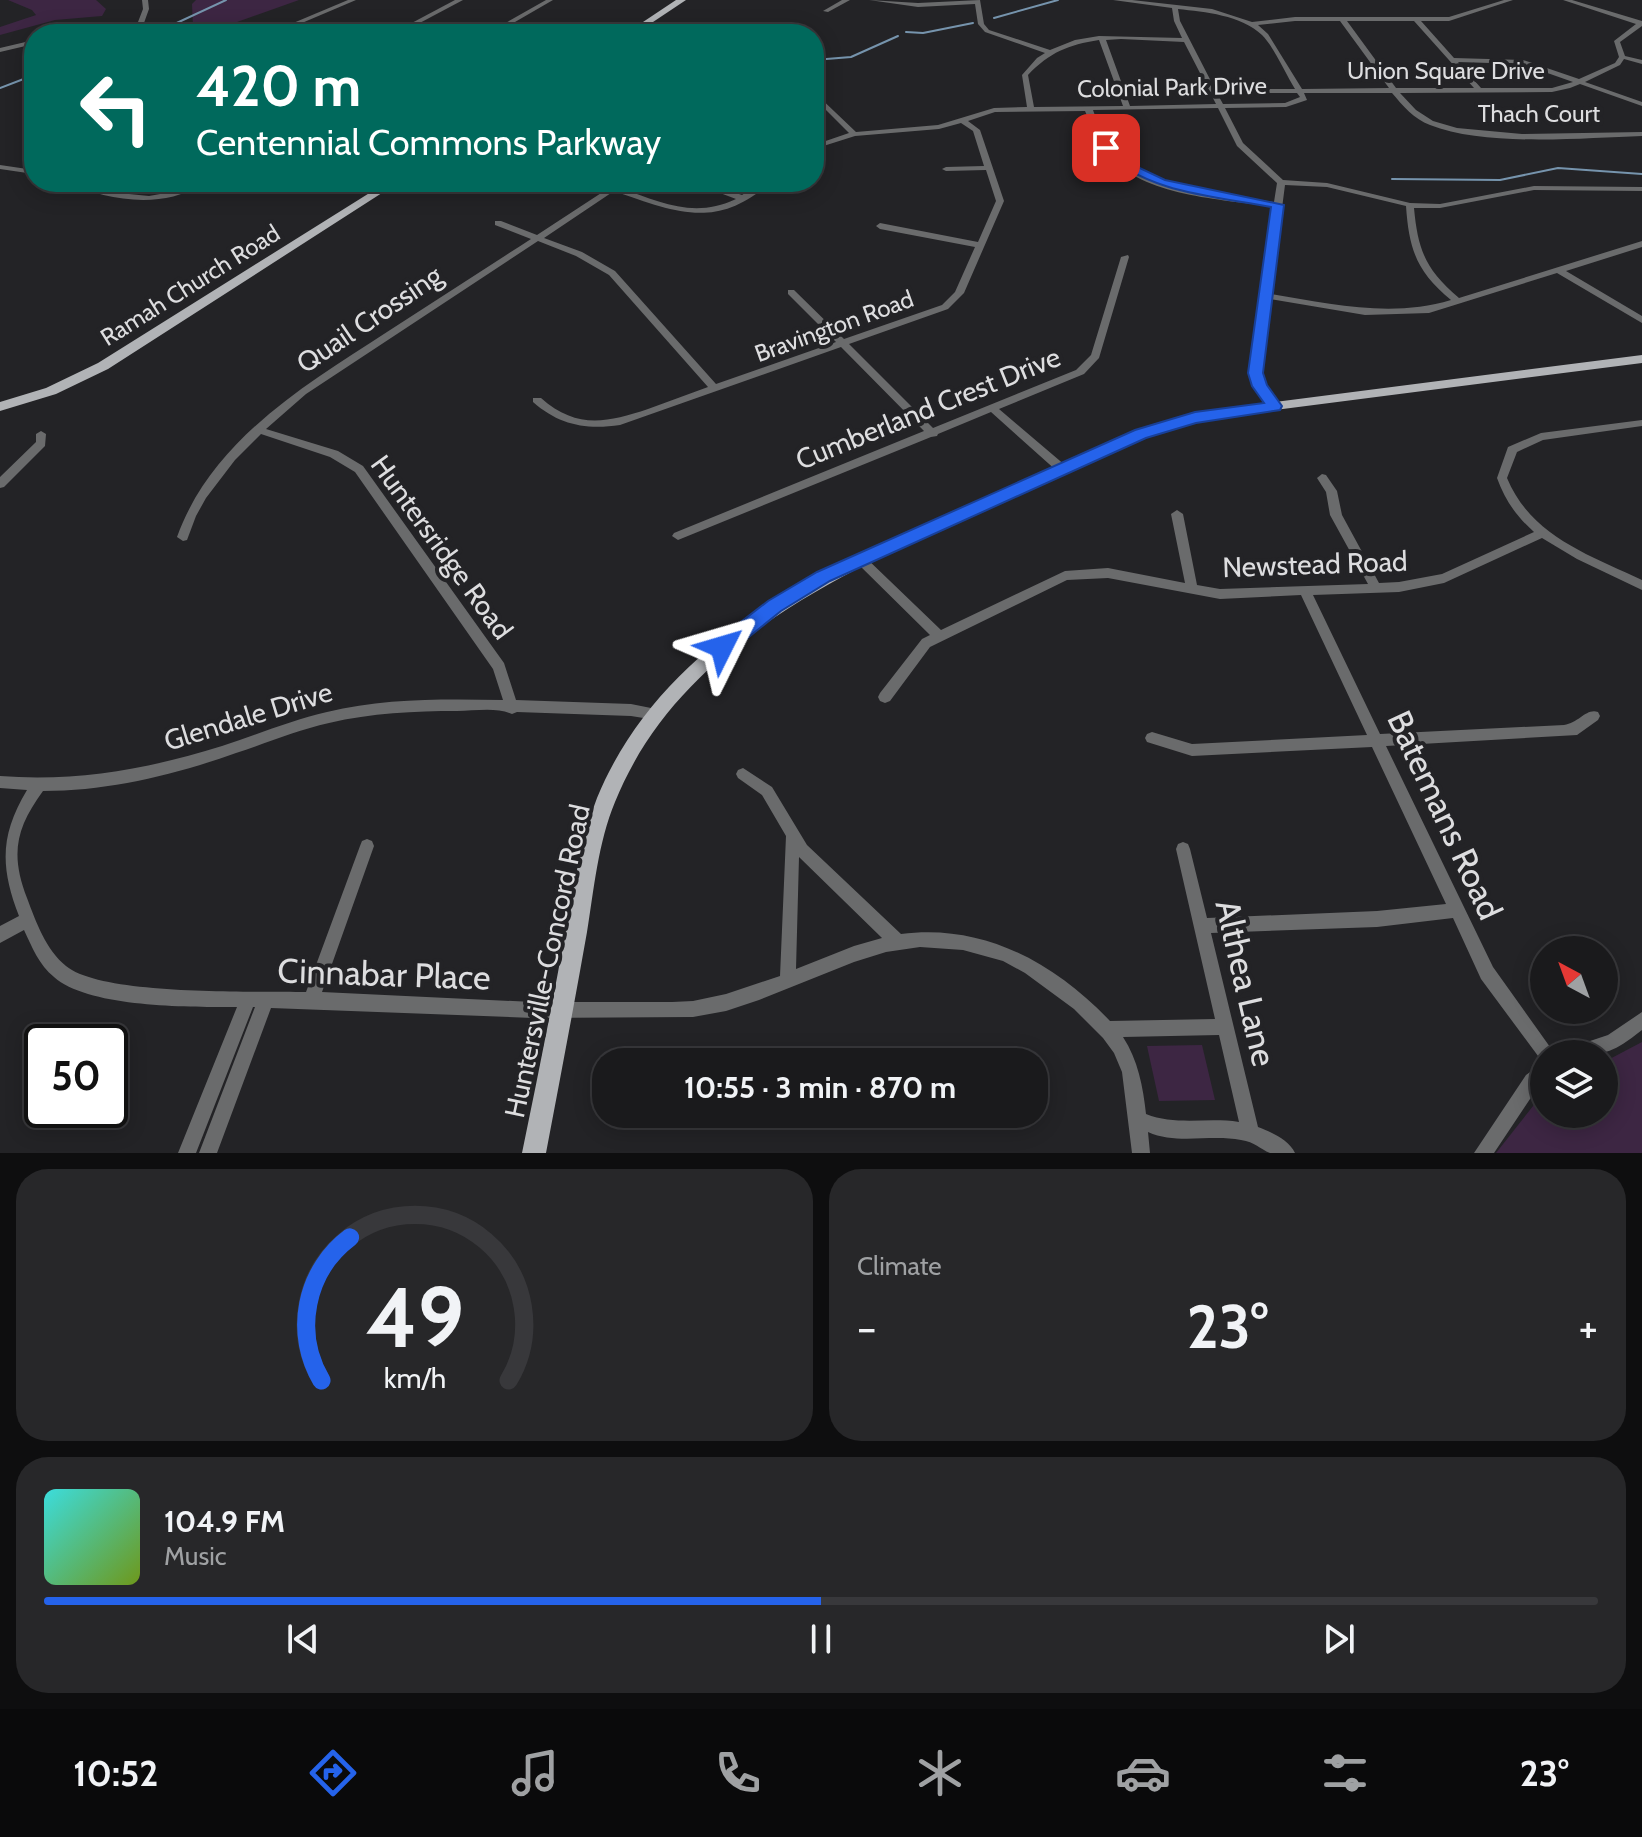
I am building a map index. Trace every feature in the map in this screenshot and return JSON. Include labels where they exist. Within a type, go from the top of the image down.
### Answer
[{"type":"main road","points":[[645,24],[682,0]]},
{"type":"main road","name":"Ramah Church Road","points":[[0,407],[51,391],[103,366],[378,192]]},
{"type":"main road","name":"Huntersville-Concord Road","points":[[534,1153],[600,816],[617,775],[656,714],[706,661],[745,628],[809,584],[860,559],[1159,427],[1195,418],[1275,406],[1642,359]]},
{"type":"street","points":[[140,24],[145,0]]},
{"type":"street","points":[[294,24],[353,0]]},
{"type":"street","points":[[413,24],[460,0]]},
{"type":"street","points":[[509,23],[550,0]]},
{"type":"street","points":[[826,11],[847,0]]},
{"type":"street","points":[[872,0],[918,5],[977,1],[981,24],[987,31],[1052,53]]},
{"type":"street","points":[[1116,0],[1212,11],[1252,24],[1342,19],[1417,20],[1468,15],[1510,0]]},
{"type":"street","points":[[1566,0],[1642,24]]},
{"type":"street","points":[[1175,8],[1186,40],[1240,144],[1281,182],[1327,185],[1410,205],[1457,205],[1555,187],[1642,189]]},
{"type":"street","name":"Thach Court","points":[[1342,19],[1415,114],[1425,120],[1464,133],[1642,134]]},
{"type":"street","points":[[1417,20],[1479,90]]},
{"type":"street","points":[[509,23],[513,24]]},
{"type":"street","name":"Colonial Park Drive","points":[[824,144],[854,134],[939,127],[994,110],[1295,104],[1304,98],[1301,91],[1266,35],[1252,24]]},
{"type":"street","points":[[1642,24],[1617,41],[1622,57],[1642,62]]},
{"type":"street","points":[[1102,39],[1127,108]]},
{"type":"street","points":[[1031,109],[1025,75],[1052,53],[1074,41],[1186,40]]},
{"type":"street","points":[[0,50],[24,44]]},
{"type":"street","name":"Union Square Drive","points":[[1212,91],[1552,90],[1618,64],[1622,57]]},
{"type":"street","points":[[1454,60],[1510,59],[1642,104]]},
{"type":"street","points":[[824,104],[854,134]]},
{"type":"street","points":[[1088,108],[1106,148],[1127,167],[1143,176],[1181,188],[1278,205]]},
{"type":"street","name":"Bravington Road","points":[[537,400],[565,421],[609,424],[843,345],[951,302],[1000,201],[976,130],[962,120]]},
{"type":"street","points":[[0,167],[24,170]]},
{"type":"street","points":[[946,169],[988,168]]},
{"type":"street","points":[[1275,406],[1260,386],[1256,373],[1281,182]]},
{"type":"street","points":[[104,192],[143,200],[181,192]]},
{"type":"street","name":"Quail Crossing","points":[[183,537],[187,521],[200,500],[258,430],[328,373],[607,192]]},
{"type":"street","points":[[635,192],[684,212],[713,212],[754,192]]},
{"type":"street","points":[[724,192],[745,199]]},
{"type":"street","points":[[1410,205],[1416,258],[1439,286],[1459,302]]},
{"type":"street","points":[[498,223],[579,254],[612,273],[715,389]]},
{"type":"street","points":[[880,226],[981,245]]},
{"type":"street","points":[[1266,296],[1365,312],[1429,310],[1642,244]]},
{"type":"street","name":"Cumberland Crest Drive","points":[[678,536],[1080,372],[1091,363],[1125,257]]},
{"type":"street","points":[[1560,271],[1642,320]]},
{"type":"street","points":[[791,292],[933,434]]},
{"type":"street","points":[[993,409],[1062,469]]},
{"type":"street","points":[[1642,423],[1541,437],[1512,450],[1503,469],[1504,486],[1515,506],[1543,533],[1642,585]]},
{"type":"street","name":"Huntersridge Road","points":[[258,430],[334,454],[359,469],[499,667],[512,708]]},
{"type":"street","points":[[0,484],[35,451],[41,443],[41,434]]},
{"type":"street","points":[[1322,478],[1331,491],[1336,515],[1376,588]]},
{"type":"street","points":[[1177,514],[1192,590]]},
{"type":"street","name":"Newstead Road","points":[[885,697],[920,647],[1047,582],[1073,574],[1108,573],[1192,590],[1232,594],[1376,588],[1444,578],[1543,533]]},
{"type":"street","points":[[860,559],[939,636]]},
{"type":"street","name":"Batemans Road","points":[[1305,591],[1487,973],[1537,1040]]},
{"type":"street","name":"Glendale Drive","points":[[0,782],[40,784],[145,773],[225,752],[306,723],[348,713],[415,707],[631,710],[656,714]]},
{"type":"street","points":[[1152,738],[1192,750],[1377,741],[1564,731],[1577,729],[1593,716]]},
{"type":"street","points":[[743,774],[767,791],[792,838],[899,943]]},
{"type":"street","name":"Cinnabar Place","points":[[40,784],[18,817],[7,851],[9,873],[40,948],[55,968],[91,987],[257,999],[561,1011],[696,1009],[876,945],[928,939],[957,942],[1016,958],[1064,993],[1120,1045],[1127,1063],[1141,1153]]},
{"type":"street","points":[[788,978],[792,838]]},
{"type":"street","points":[[311,1000],[367,846]]},
{"type":"street","name":"Althea Lane","points":[[1183,849],[1250,1131]]},
{"type":"street","points":[[1201,926],[1377,919],[1456,910]]},
{"type":"street","points":[[0,935],[28,919]]},
{"type":"street","points":[[187,1153],[257,999]]},
{"type":"street","points":[[208,1153],[257,999]]},
{"type":"street","points":[[1616,1040],[1642,1020]]},
{"type":"street","points":[[1104,1029],[1226,1027]]},
{"type":"street","points":[[1483,1153],[1530,1084]]},
{"type":"street","points":[[1137,1119],[1158,1127],[1182,1130],[1250,1131],[1266,1137],[1286,1153]]},
{"type":"shaded area","points":[[8,0],[96,0],[106,9],[102,16],[24,24],[24,28],[0,35],[0,27],[36,15],[32,10]]},
{"type":"shaded area","points":[[196,0],[299,0],[237,22],[219,24],[193,24],[192,4]]},
{"type":"shaded area","points":[[1642,1042],[1642,1153],[1496,1153],[1530,1110],[1530,1128],[1618,1128],[1618,1055]]},
{"type":"shaded area","points":[[1202,1045],[1215,1100],[1159,1101],[1147,1046]]},
{"type":"waterway","points":[[174,24],[226,0]]},
{"type":"waterway","points":[[994,18],[1058,0]]},
{"type":"waterway","points":[[906,32],[923,33],[973,23]]},
{"type":"waterway","points":[[824,59],[851,57],[898,36]]},
{"type":"waterway","points":[[0,88],[24,79]]},
{"type":"waterway","points":[[1392,179],[1500,180],[1558,168],[1642,174]]},
{"type":"route","points":[[722,647],[775,606],[824,576],[1141,434],[1195,418],[1275,406],[1260,386],[1256,373],[1278,205],[1162,183],[1127,167],[1106,148]]}]
